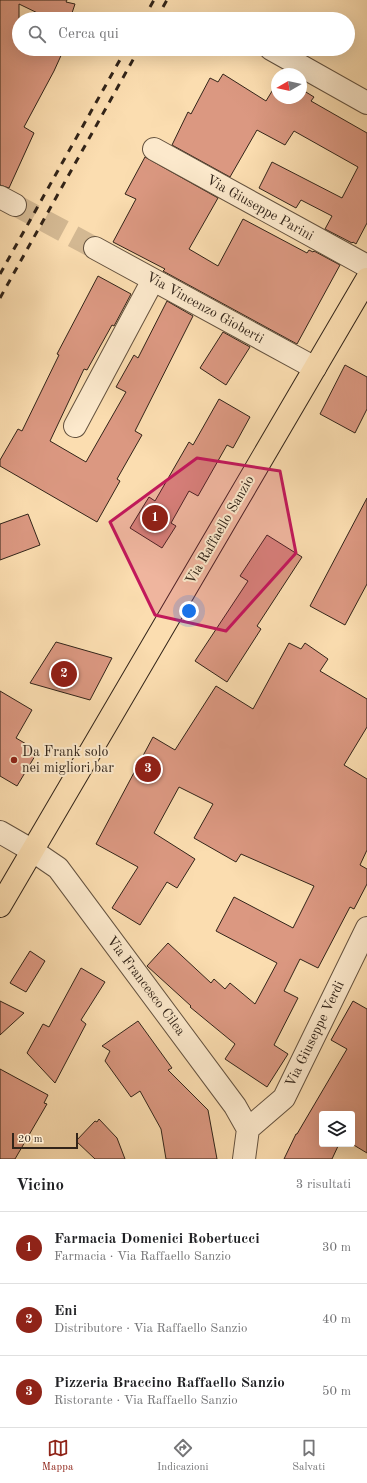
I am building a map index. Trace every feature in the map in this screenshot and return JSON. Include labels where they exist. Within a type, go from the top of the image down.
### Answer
[{"type":"main road","name":"Via Raffaello Sanzio","points":[[0,906],[367,279]]},
{"type":"street","points":[[283,56],[367,103]]},
{"type":"street","name":"Via Giuseppe Parini","points":[[154,149],[367,266]]},
{"type":"street","name":"Via Vincenzo Gioberti","points":[[96,248],[315,368]]},
{"type":"street","points":[[75,426],[153,280]]},
{"type":"street","name":"Via Francesco Cilea","points":[[0,832],[33,851],[58,868],[235,1106],[248,1129]]},
{"type":"street","name":"Via Giuseppe Verdi","points":[[248,1129],[284,1098],[360,959],[367,928]]},
{"type":"street","points":[[244,1159],[248,1129]]},
{"type":"highlighted area","points":[[197,458],[280,471],[296,553],[226,631],[155,615],[110,522]]},
{"type":"building","points":[[0,0],[67,0],[66,2],[75,4],[72,12],[36,12],[19,4],[19,12],[12,12],[12,56],[61,56],[24,127],[34,133],[9,188],[0,185]]},
{"type":"building","points":[[223,74],[266,101],[271,93],[271,104],[307,104],[307,93],[314,97],[311,101],[367,133],[367,223],[356,244],[325,229],[332,216],[301,200],[296,208],[259,188],[272,162],[342,198],[358,167],[294,131],[285,145],[257,130],[230,177],[172,145],[188,112],[191,114],[210,78],[218,82]]},
{"type":"building","points":[[145,157],[218,198],[189,249],[218,266],[243,219],[307,253],[309,250],[314,251],[340,265],[297,344],[163,271],[165,269],[113,242],[136,199],[125,194]]},
{"type":"building","points":[[98,276],[131,294],[114,326],[112,325],[87,370],[84,369],[50,441],[86,462],[126,392],[116,387],[134,355],[138,358],[167,301],[193,316],[135,431],[142,435],[117,479],[120,481],[97,522],[0,466],[0,460],[18,429],[22,431],[59,355],[57,354]]},
{"type":"building","points":[[223,332],[250,347],[226,385],[200,368]]},
{"type":"building","points":[[345,365],[367,377],[367,409],[355,433],[320,414]]},
{"type":"building","points":[[219,399],[250,417],[233,448],[227,445],[198,496],[189,491],[171,523],[176,526],[162,548],[130,528],[149,497],[155,501],[189,442],[193,445]]},
{"type":"building","points":[[367,498],[367,584],[345,625],[310,606]]},
{"type":"building","points":[[28,514],[40,545],[0,560],[0,524]]},
{"type":"building","points":[[267,535],[302,557],[257,626],[261,629],[227,682],[195,661],[248,581],[240,576]]},
{"type":"building","points":[[56,642],[112,658],[90,700],[30,683]]},
{"type":"building","points":[[289,643],[301,649],[305,643],[328,659],[320,671],[367,699],[367,727],[344,765],[367,779],[367,850],[360,865],[367,869],[367,884],[354,909],[350,907],[318,968],[300,959],[284,991],[298,998],[274,1045],[288,1054],[267,1087],[225,1059],[235,1044],[190,1007],[191,1006],[147,966],[168,943],[211,983],[214,979],[225,989],[230,983],[255,1004],[277,963],[216,931],[234,897],[293,928],[314,886],[241,854],[236,862],[194,838],[213,804],[179,787],[154,833],[195,859],[177,888],[167,882],[140,925],[112,908],[138,867],[96,844],[153,737],[175,750],[216,686],[253,709]]},
{"type":"building","points":[[0,691],[32,710],[16,738],[38,751],[17,786],[0,776]]},
{"type":"building","points":[[30,951],[45,961],[26,992],[10,983]]},
{"type":"building","points":[[81,968],[105,982],[81,1020],[86,1024],[55,1083],[27,1053],[43,1024],[49,1027]]},
{"type":"building","points":[[0,1001],[24,1013],[0,1035]]},
{"type":"building","points":[[353,1001],[367,1009],[367,1153],[355,1146],[355,1111],[319,1111],[319,1147],[338,1147],[332,1159],[284,1159],[296,1134],[347,1049],[331,1040]]},
{"type":"building","points":[[138,1021],[172,1068],[168,1070],[208,1110],[217,1159],[166,1159],[161,1129],[140,1091],[131,1097],[105,1061],[110,1051],[102,1046]]},
{"type":"building","points":[[0,1069],[48,1095],[44,1103],[47,1104],[15,1159],[0,1159]]},
{"type":"building","points":[[99,1119],[117,1138],[125,1159],[95,1159],[76,1141],[95,1121],[97,1122]]},
{"type":"tunnel","points":[[15,205],[95,248]]},
{"type":"railway","points":[[147,12],[154,0]]},
{"type":"railway","points":[[160,12],[167,0]]},
{"type":"railway","points":[[0,274],[122,56]]},
{"type":"railway","points":[[0,298],[135,56]]},
{"type":"place","name":"Farmacia Domenici Robertucci","points":[[155,518]]},
{"type":"place","name":"Eni","points":[[64,674]]},
{"type":"place","name":"Da Frank solo nei migliori bar","points":[[14,760]]},
{"type":"place","name":"Pizzeria Braccino Raffaello Sanzio","points":[[148,769]]}]
